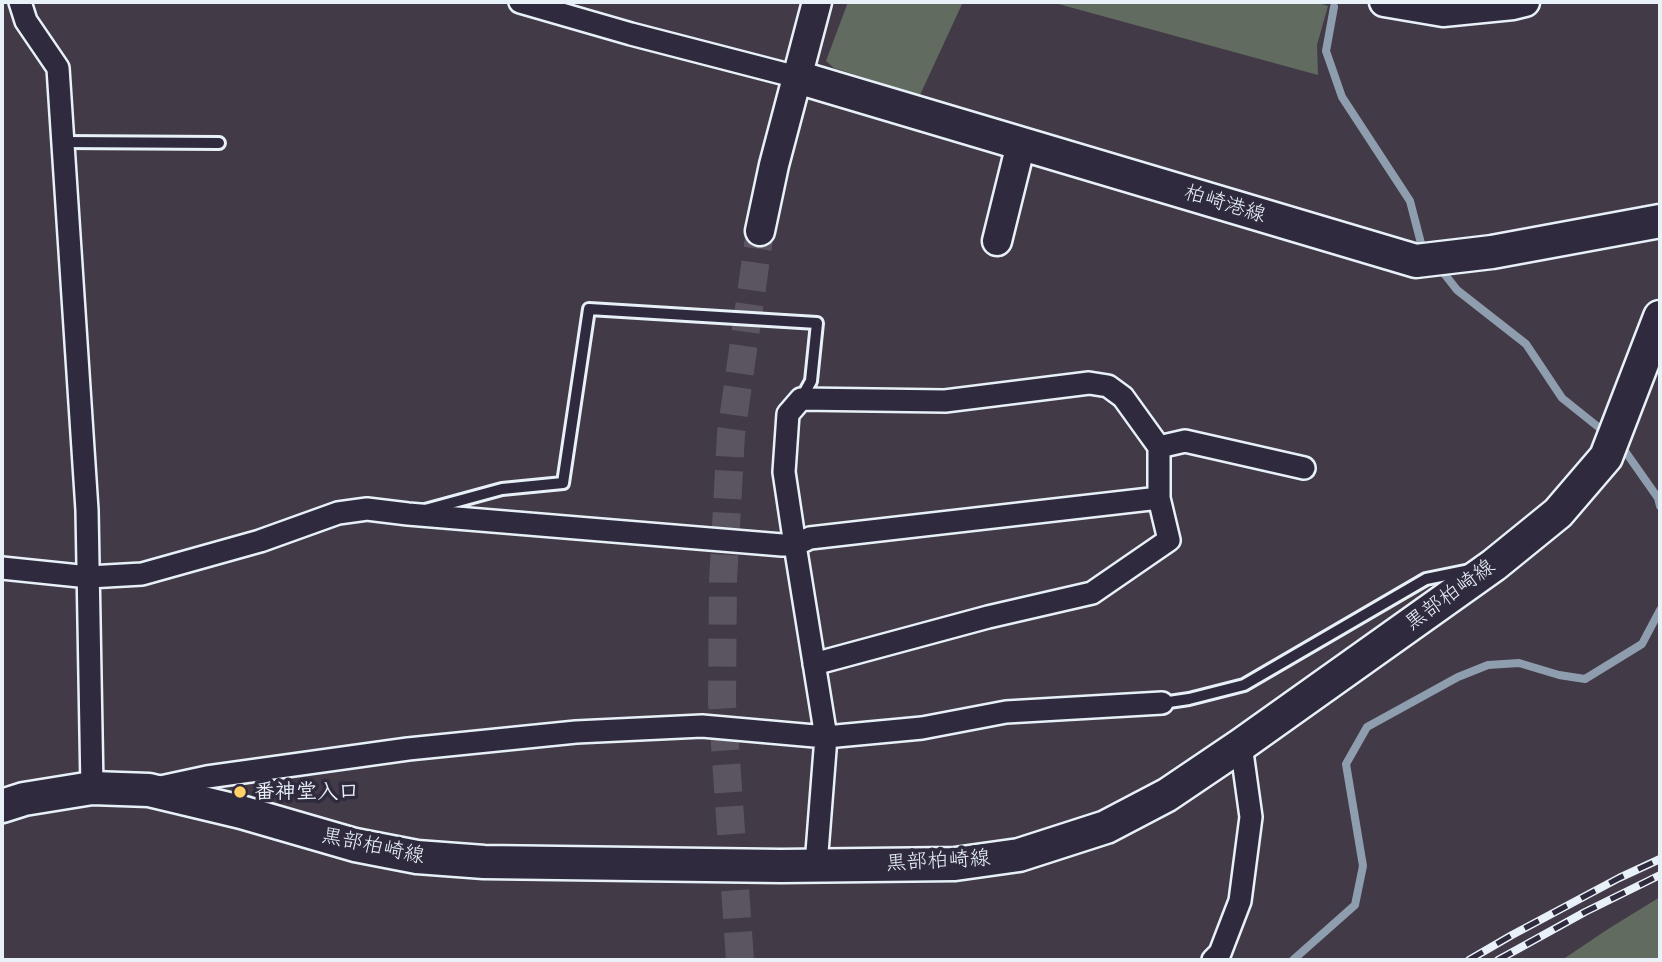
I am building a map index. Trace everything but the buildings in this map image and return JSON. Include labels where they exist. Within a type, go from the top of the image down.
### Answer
[{"type":"main road","name":"柏崎港線","points":[[797,77],[1416,261],[1492,253],[1660,220]]},
{"type":"main road","name":"黒部柏崎線","points":[[2,806],[24,799],[92,788],[149,790],[241,812],[355,845],[417,858],[511,863],[781,866],[955,864],[1019,855],[1106,827],[1167,795],[1494,565],[1558,513],[1606,457],[1660,317]]},
{"type":"street","points":[[20,2],[26,22],[58,68],[87,510],[92,788]]},
{"type":"street","points":[[520,2],[797,77]]},
{"type":"street","points":[[760,231],[774,165],[817,2]]},
{"type":"street","points":[[1384,2],[1443,12],[1525,2]]},
{"type":"street","points":[[997,241],[1019,152],[1028,146]]},
{"type":"street","points":[[814,664],[988,617],[1092,593],[1169,540],[1159,498],[1159,447],[1123,397],[1108,386],[1089,383],[945,401],[801,400],[788,414],[784,472],[795,545],[814,664],[826,737],[816,865]]},
{"type":"street","points":[[1159,447],[1185,441],[1304,468]]},
{"type":"street","points":[[2,568],[89,577],[142,574],[260,541],[338,513],[367,509],[795,545],[810,538],[1159,498]]},
{"type":"street","points":[[149,790],[207,777],[408,749],[576,732],[702,726],[826,737],[922,728],[1006,712],[1163,703]]},
{"type":"street","points":[[1213,960],[1220,953],[1240,901],[1251,817],[1241,745]]},
{"type":"lane","points":[[63,142],[219,143]]},
{"type":"lane","points":[[408,514],[502,489],[563,482],[589,309],[817,323],[811,381],[801,400]]},
{"type":"lane","points":[[1163,703],[1244,685],[1426,579],[1494,565]]},
{"type":"shaded area","points":[[848,2],[963,2],[920,95],[834,68],[826,61]]},
{"type":"shaded area","points":[[1051,2],[1316,2],[1328,6],[1317,45],[1318,75]]},
{"type":"shaded area","points":[[1660,897],[1660,960],[1562,960],[1608,929]]},
{"type":"waterway","points":[[1334,7],[1326,51],[1342,97],[1410,201],[1425,253]]},
{"type":"waterway","points":[[1439,267],[1457,290],[1526,344],[1562,398],[1607,434]]},
{"type":"waterway","points":[[1620,444],[1658,498],[1660,506]]},
{"type":"waterway","points":[[1293,960],[1355,905],[1363,866],[1346,764],[1367,727],[1458,677],[1488,665],[1519,663],[1559,675],[1585,679],[1642,644],[1660,610]]},
{"type":"tunnel","points":[[740,960],[722,702],[723,581],[731,434],[760,231]]},
{"type":"railway","points":[[1469,960],[1619,878],[1660,859]]},
{"type":"railway","points":[[1498,960],[1660,875]]},
{"type":"place","name":"番神堂入口","points":[[240,792]]}]
